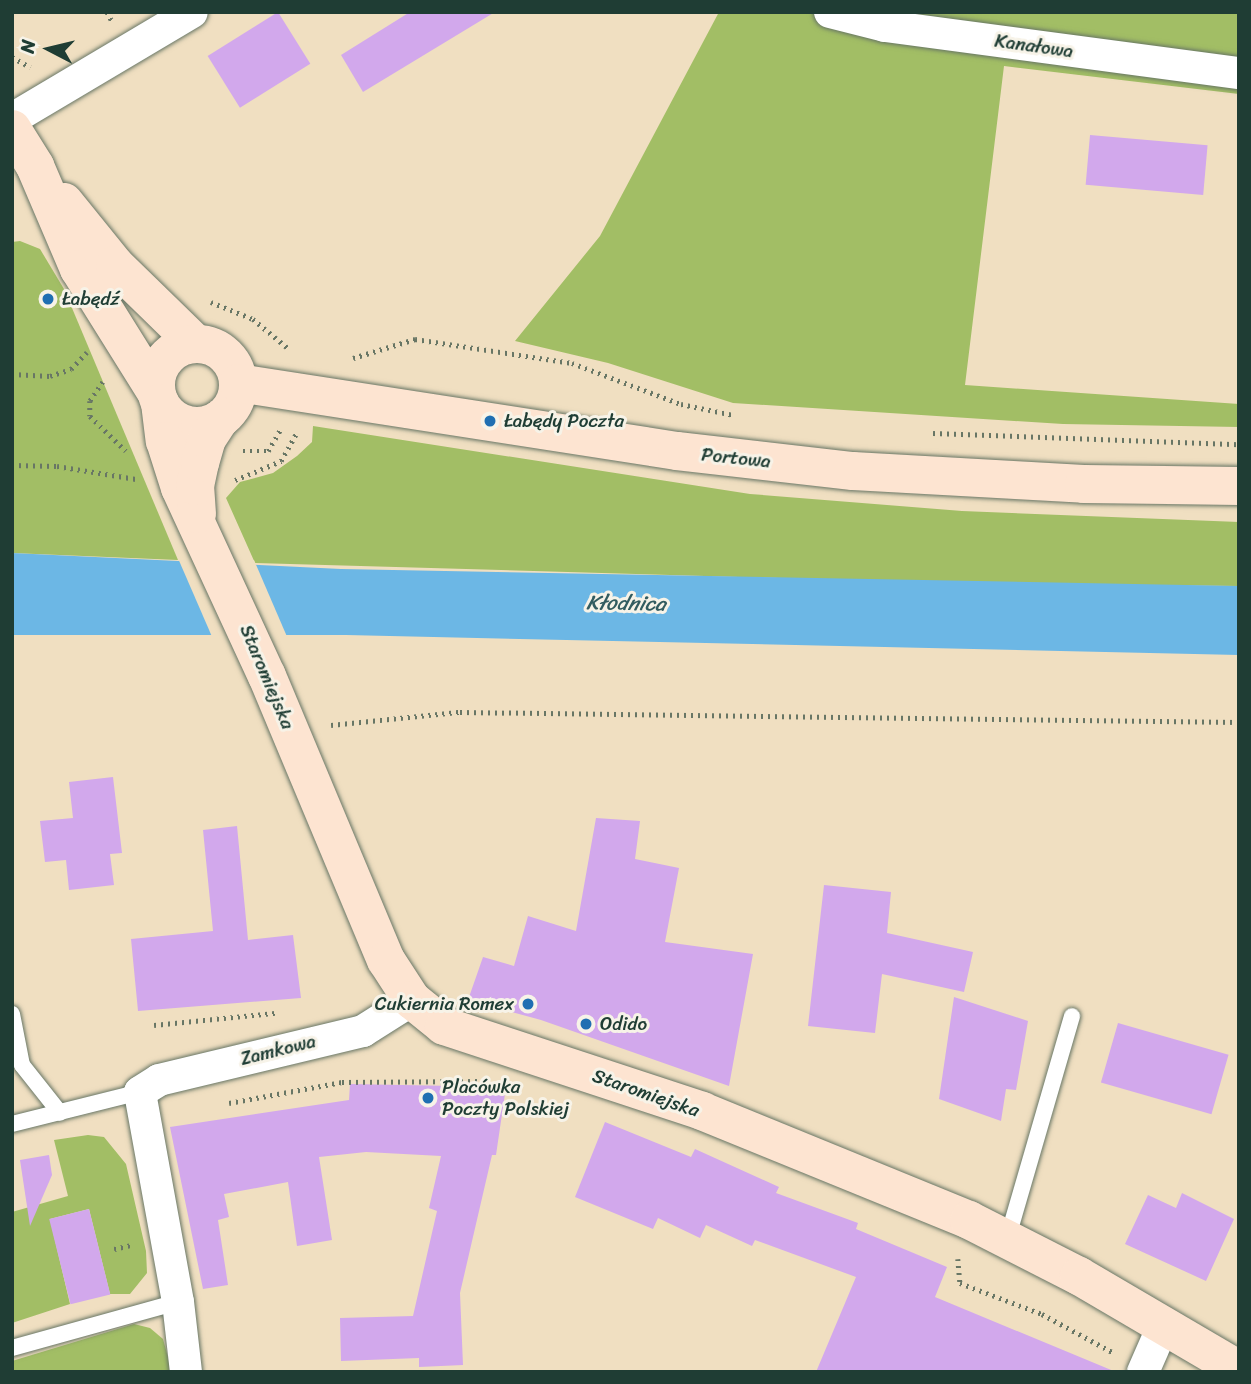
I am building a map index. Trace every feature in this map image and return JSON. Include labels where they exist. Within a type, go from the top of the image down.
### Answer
[{"type":"street","points":[[12,119],[192,12]]},
{"type":"street","name":"Kanałowa","points":[[830,12],[885,26],[1239,73]]},
{"type":"street","name":"Staromiejska","points":[[12,129],[35,166],[115,265],[196,344]]},
{"type":"street","name":"Staromiejska","points":[[35,166],[79,269],[158,397],[172,464],[278,703],[386,960],[412,1000],[444,1026],[702,1111],[1007,1240],[1164,1324],[1239,1370]]},
{"type":"street","points":[[196,344],[224,355],[238,383],[227,431],[186,424],[167,414],[158,397],[156,378],[165,359],[196,344]]},
{"type":"street","name":"Portowa","points":[[238,383],[677,452],[839,469],[1084,484],[1239,486]]},
{"type":"street","name":"Staromiejska","points":[[198,519],[195,486],[207,439],[227,431]]},
{"type":"street","name":"Zamkowa","points":[[140,1092],[159,1080],[363,1031],[412,1000]]},
{"type":"street","points":[[140,1092],[178,1302],[186,1372]]},
{"type":"street","points":[[1134,1365],[1164,1324]]},
{"type":"lane","points":[[12,1014],[22,1065],[60,1113]]},
{"type":"lane","points":[[1007,1240],[1072,1016]]},
{"type":"lane","name":"Zamkowa","points":[[12,1124],[140,1092]]},
{"type":"lane","points":[[12,1348],[178,1302]]},
{"type":"path","points":[[198,299],[253,319],[287,349],[297,351]]},
{"type":"path","points":[[345,358],[355,358],[415,340],[572,363],[681,404],[737,416]]},
{"type":"path","points":[[12,374],[50,376],[71,369],[94,345]]},
{"type":"path","points":[[227,431],[256,454],[268,451],[276,443],[281,419]]},
{"type":"path","points":[[224,486],[281,461],[298,428]]},
{"type":"path","points":[[922,433],[1239,444]]},
{"type":"path","points":[[12,465],[57,466],[151,481]]},
{"type":"path","points":[[325,725],[460,712],[1239,722]]},
{"type":"path","points":[[154,1025],[284,1012]]},
{"type":"path","points":[[215,1105],[342,1082],[484,1082]]},
{"type":"path","points":[[957,1250],[960,1283],[1042,1314],[1134,1365]]},
{"type":"green space","points":[[719,12],[1239,12],[1239,94],[1004,66],[965,385],[1239,404],[1239,427],[1063,424],[733,403],[608,363],[515,341],[600,236]]},
{"type":"green space","points":[[20,241],[40,249],[64,289],[178,560],[12,553],[12,242]]},
{"type":"green space","points":[[313,426],[750,494],[962,511],[1239,522],[1239,586],[949,583],[255,563],[226,498],[240,482],[273,473],[297,456],[312,442]]},
{"type":"green space","points":[[88,1135],[104,1137],[126,1164],[146,1251],[147,1273],[130,1294],[110,1294],[89,1209],[50,1219],[70,1304],[12,1323],[12,1212],[68,1196],[54,1140]]},
{"type":"green space","points":[[134,1324],[150,1328],[163,1339],[172,1372],[12,1372],[12,1361]]},
{"type":"water","name":"Kłodnica","points":[[12,553],[341,569],[1239,586],[1239,655],[346,635],[12,635]]},
{"type":"pier","points":[[177,556],[254,560],[288,639],[213,639]]},
{"type":"building","points":[[278,12],[310,64],[240,108],[208,56]]},
{"type":"building","points":[[410,12],[495,12],[363,92],[341,55]]},
{"type":"building","points":[[1090,135],[1208,145],[1203,195],[1086,185]]},
{"type":"building","points":[[113,777],[122,853],[110,854],[114,885],[69,890],[66,860],[45,862],[40,821],[73,818],[69,782]]},
{"type":"building","points":[[596,818],[640,821],[635,859],[679,868],[665,942],[753,954],[729,1086],[541,1020],[468,1000],[483,957],[514,966],[528,916],[576,931]]},
{"type":"building","points":[[237,826],[248,940],[293,935],[301,998],[138,1011],[131,939],[213,931],[203,830]]},
{"type":"building","points":[[824,885],[891,892],[887,933],[973,952],[964,992],[882,974],[875,1033],[808,1026]]},
{"type":"building","points":[[954,997],[1028,1021],[1016,1090],[1006,1089],[1001,1121],[939,1099]]},
{"type":"building","points":[[1118,1023],[1229,1055],[1211,1114],[1101,1083]]},
{"type":"building","points":[[350,1084],[506,1087],[496,1155],[492,1155],[460,1293],[463,1365],[419,1367],[419,1358],[341,1361],[340,1318],[413,1316],[437,1211],[429,1208],[441,1156],[366,1152],[319,1157],[332,1240],[297,1246],[288,1182],[224,1194],[229,1217],[218,1220],[228,1285],[203,1289],[170,1127],[349,1100]]},
{"type":"building","points":[[605,1122],[691,1157],[695,1149],[779,1187],[776,1193],[858,1223],[856,1229],[947,1267],[935,1297],[1116,1372],[816,1372],[856,1277],[755,1240],[752,1246],[706,1225],[700,1238],[658,1218],[653,1229],[575,1197]]},
{"type":"building","points":[[49,1155],[52,1175],[30,1226],[20,1160]]},
{"type":"building","points":[[1182,1193],[1234,1219],[1206,1281],[1125,1244],[1148,1195],[1176,1208]]},
{"type":"building","points":[[89,1209],[110,1294],[71,1304],[49,1219]]},
{"type":"place","name":"Łabędź","points":[[48,299]]},
{"type":"place","name":"Łabędy Poczta","points":[[490,421]]},
{"type":"place","name":"Cukiernia Romex","points":[[528,1004]]},
{"type":"place","name":"Odido","points":[[586,1024]]},
{"type":"place","name":"Placówka Poczty Polskiej","points":[[428,1098]]}]
